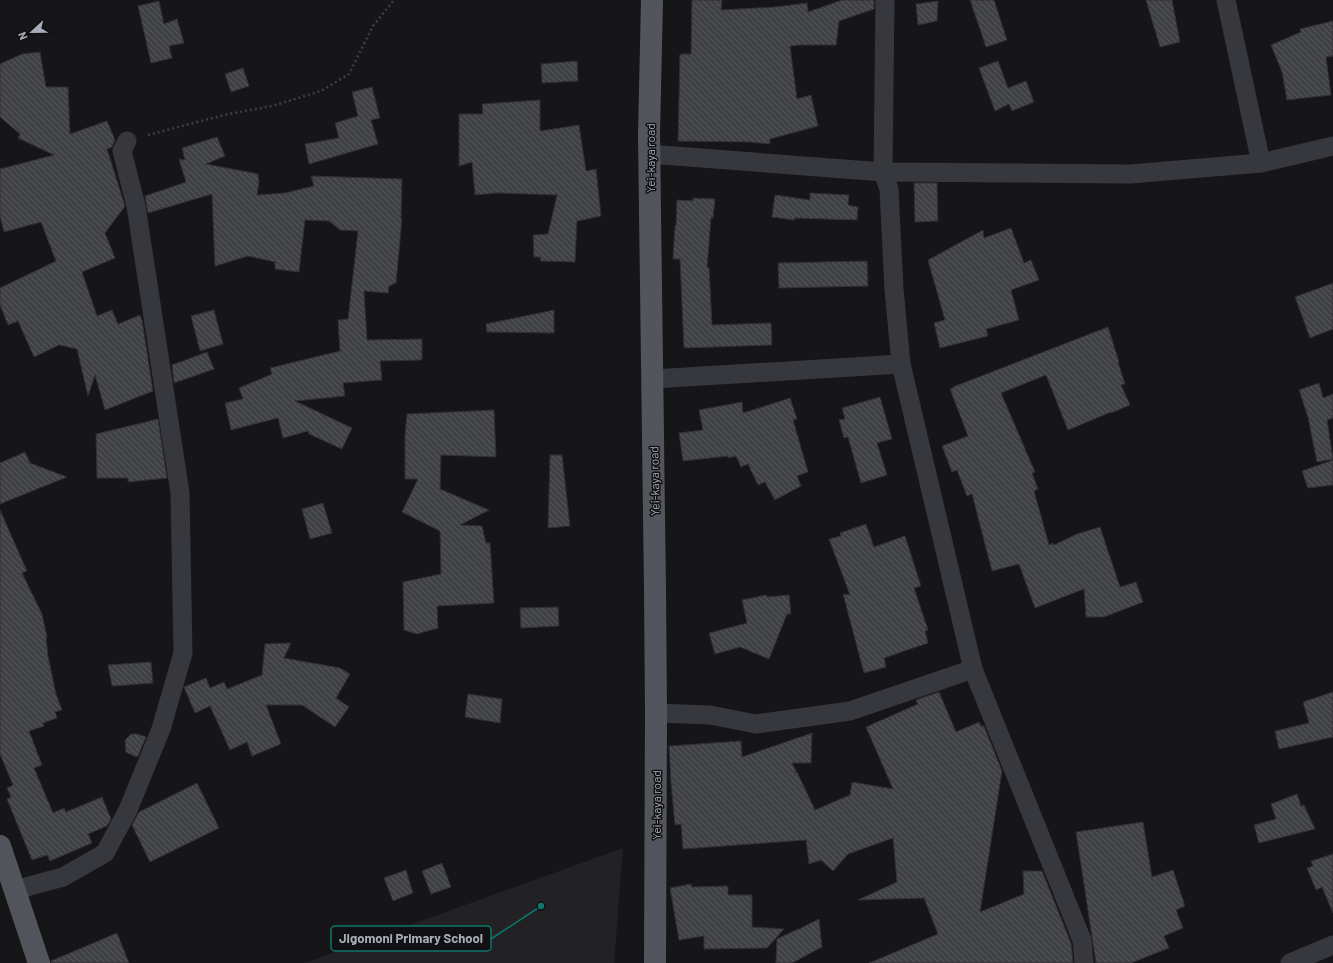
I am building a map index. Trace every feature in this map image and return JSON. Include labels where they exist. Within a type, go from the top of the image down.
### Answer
[{"type":"main road","name":"Yei-kaya road","points":[[652,0],[649,154],[656,714],[655,963]]},
{"type":"main road","points":[[0,846],[39,963]]},
{"type":"street","points":[[885,0],[883,172],[889,189],[894,289],[901,364],[973,669],[1082,940],[1084,963]]},
{"type":"street","points":[[1226,0],[1261,163]]},
{"type":"street","points":[[15,890],[63,877],[105,853],[128,810],[161,729],[183,653],[180,493],[136,206],[122,151],[127,141]]},
{"type":"street","points":[[649,154],[883,172],[1130,174],[1261,163],[1333,146]]},
{"type":"street","points":[[653,379],[901,364]]},
{"type":"street","points":[[656,714],[710,715],[756,724],[850,711],[973,669]]},
{"type":"street","points":[[1290,963],[1333,945]]},
{"type":"path","points":[[127,141],[224,115],[272,106],[321,91],[349,74],[373,26],[394,0]]},
{"type":"shaded area","points":[[623,848],[614,963],[305,963]]},
{"type":"building","points":[[692,0],[722,0],[721,10],[774,7],[807,3],[808,12],[842,0],[874,0],[874,9],[839,21],[836,45],[790,46],[797,99],[811,95],[818,126],[770,139],[770,144],[750,142],[678,141],[680,54],[691,54]]},
{"type":"building","points":[[970,0],[994,0],[1007,40],[986,47]]},
{"type":"building","points":[[1146,0],[1172,0],[1180,42],[1160,47]]},
{"type":"building","points":[[159,1],[164,24],[177,19],[184,43],[169,46],[172,58],[151,63],[138,6]]},
{"type":"building","points":[[938,1],[937,21],[918,25],[916,4]]},
{"type":"building","points":[[1333,21],[1333,56],[1326,57],[1331,95],[1287,100],[1282,72],[1271,45],[1301,32],[1300,29]]},
{"type":"building","points":[[40,52],[46,87],[68,87],[70,134],[107,121],[115,140],[112,147],[107,149],[125,206],[105,233],[115,258],[82,272],[97,316],[112,310],[118,324],[140,315],[153,391],[105,410],[95,375],[88,396],[77,349],[59,345],[34,357],[18,321],[8,325],[0,305],[0,288],[56,261],[41,222],[4,232],[0,216],[0,169],[54,155],[18,138],[20,134],[0,117],[0,64],[22,54]]},
{"type":"building","points":[[577,61],[578,81],[542,83],[541,64]]},
{"type":"building","points":[[998,61],[1008,88],[1026,81],[1034,102],[1012,111],[1009,104],[995,111],[979,68]]},
{"type":"building","points":[[243,68],[249,86],[231,92],[225,74]]},
{"type":"building","points":[[372,87],[380,118],[371,120],[378,144],[309,164],[305,144],[339,138],[335,123],[358,116],[352,92]]},
{"type":"building","points":[[540,100],[540,131],[579,125],[586,171],[596,169],[601,216],[577,221],[575,262],[541,261],[540,257],[534,257],[533,235],[548,234],[557,195],[498,193],[475,195],[472,162],[459,166],[459,114],[483,114],[482,104]]},
{"type":"building","points":[[217,137],[225,156],[206,164],[258,174],[259,182],[257,195],[285,193],[314,186],[311,176],[402,179],[402,219],[396,283],[389,286],[388,293],[364,291],[367,340],[422,339],[422,360],[380,361],[382,380],[343,383],[345,396],[295,401],[352,428],[342,449],[309,434],[308,431],[283,438],[278,418],[231,430],[225,403],[243,399],[239,388],[272,374],[270,368],[340,351],[338,320],[348,319],[358,231],[340,230],[329,221],[305,220],[299,272],[275,269],[275,262],[248,256],[215,266],[212,194],[148,213],[145,196],[186,182],[179,159],[185,160],[182,148]]},
{"type":"building","points":[[914,183],[937,183],[938,221],[915,222]]},
{"type":"building","points":[[810,193],[849,195],[848,205],[858,207],[857,220],[795,218],[794,220],[772,217],[775,195],[810,200]]},
{"type":"building","points":[[693,198],[715,199],[713,218],[711,218],[707,268],[709,268],[712,325],[771,323],[772,345],[684,348],[680,259],[673,259],[677,200],[693,201]]},
{"type":"building","points":[[1011,228],[1024,263],[1031,260],[1039,280],[1011,290],[1019,320],[986,329],[988,336],[940,348],[934,323],[945,320],[928,260],[983,230],[984,238]]},
{"type":"building","points":[[867,261],[868,286],[779,288],[778,263]]},
{"type":"building","points":[[1333,283],[1333,329],[1310,338],[1295,297]]},
{"type":"building","points":[[214,310],[223,344],[200,351],[191,316]]},
{"type":"building","points":[[554,310],[554,333],[487,332],[486,324]]},
{"type":"building","points":[[1108,327],[1125,384],[1121,385],[1130,405],[1068,430],[1046,375],[1001,393],[1035,472],[1032,473],[1038,489],[1034,491],[1049,545],[1053,543],[1054,545],[1077,534],[1100,527],[1120,587],[1136,582],[1143,602],[1104,617],[1086,617],[1084,589],[1035,608],[1019,564],[992,571],[972,494],[967,496],[957,470],[952,472],[942,446],[968,436],[950,389]]},
{"type":"building","points":[[207,352],[214,369],[174,383],[172,365]]},
{"type":"building","points":[[1319,383],[1323,398],[1333,394],[1333,418],[1327,420],[1333,459],[1317,462],[1308,417],[1299,390]]},
{"type":"building","points":[[880,397],[892,439],[877,443],[887,475],[861,483],[848,437],[844,438],[839,420],[845,419],[842,408]]},
{"type":"building","points":[[790,398],[797,419],[793,420],[808,472],[797,476],[801,486],[775,500],[765,482],[758,485],[748,464],[741,467],[736,456],[728,458],[728,456],[683,461],[679,433],[703,430],[699,410],[742,402],[743,413]]},
{"type":"building","points":[[494,410],[496,457],[441,455],[440,489],[489,510],[460,525],[482,526],[486,543],[490,543],[494,603],[437,606],[438,628],[417,634],[404,630],[403,582],[441,574],[440,531],[402,512],[418,479],[405,479],[405,436],[407,414]]},
{"type":"building","points":[[158,419],[167,478],[128,482],[128,478],[97,478],[96,434]]},
{"type":"building","points":[[25,452],[30,463],[67,477],[0,504],[0,463]]},
{"type":"building","points":[[550,455],[562,455],[570,526],[548,528]]},
{"type":"building","points":[[1333,460],[1333,485],[1308,488],[1302,471]]},
{"type":"building","points":[[323,503],[332,533],[310,539],[302,509]]},
{"type":"building","points":[[0,510],[27,571],[22,573],[42,614],[47,637],[48,656],[56,694],[62,710],[55,712],[57,718],[43,723],[44,726],[29,731],[42,765],[34,768],[53,813],[64,808],[66,812],[102,797],[111,819],[107,826],[88,834],[92,843],[50,861],[47,855],[32,860],[7,799],[11,797],[7,788],[13,785],[0,754]]},
{"type":"building","points":[[866,524],[874,547],[905,536],[921,586],[914,588],[928,630],[925,631],[928,643],[884,658],[886,667],[864,673],[843,594],[850,595],[829,539],[841,536],[840,533]]},
{"type":"building","points":[[766,595],[767,597],[789,595],[791,614],[787,614],[769,659],[740,647],[715,654],[709,633],[747,623],[742,600]]},
{"type":"building","points":[[558,607],[559,626],[521,628],[520,608]]},
{"type":"building","points":[[291,643],[284,658],[340,668],[350,674],[336,698],[349,707],[335,727],[302,705],[266,705],[281,744],[252,756],[247,742],[230,750],[210,706],[195,713],[184,687],[206,678],[210,688],[224,682],[227,689],[262,675],[265,644]]},
{"type":"building","points":[[151,662],[153,683],[112,686],[108,665]]},
{"type":"building","points":[[939,692],[956,732],[979,722],[981,726],[984,726],[1002,771],[980,912],[1024,894],[1023,871],[1042,871],[1071,943],[1073,963],[869,963],[938,934],[924,898],[858,900],[897,882],[893,838],[848,854],[833,871],[821,860],[809,864],[806,840],[683,849],[681,824],[675,825],[669,746],[741,741],[742,757],[812,733],[811,763],[792,763],[796,771],[794,772],[797,772],[815,810],[850,795],[852,782],[893,789],[866,727],[918,704],[916,700]]},
{"type":"building","points":[[1333,692],[1333,737],[1279,749],[1275,731],[1309,723],[1303,702]]},
{"type":"building","points":[[468,694],[502,699],[500,723],[465,717]]},
{"type":"building","points":[[131,734],[146,737],[138,756],[136,757],[126,752],[125,740]]},
{"type":"building","points":[[197,783],[219,828],[150,862],[132,825],[139,812]]},
{"type":"building","points":[[1297,794],[1301,806],[1304,805],[1315,829],[1259,843],[1254,825],[1276,819],[1271,804]]},
{"type":"building","points":[[1143,822],[1152,877],[1173,870],[1185,906],[1176,910],[1183,928],[1164,936],[1169,948],[1131,963],[1096,963],[1076,832]]},
{"type":"building","points":[[1333,854],[1333,913],[1322,887],[1316,890],[1307,868],[1313,866],[1311,861]]},
{"type":"building","points":[[442,863],[451,887],[431,894],[422,871]]},
{"type":"building","points":[[406,870],[413,893],[393,901],[384,878]]},
{"type":"building","points":[[691,884],[692,887],[728,886],[728,895],[752,895],[752,927],[784,929],[767,948],[704,949],[704,936],[679,940],[670,888]]},
{"type":"building","points":[[819,919],[822,947],[792,963],[776,963],[777,939],[801,929]]},
{"type":"building","points":[[117,933],[129,963],[51,963],[51,961]]},
{"type":"place","name":"Jigomoni Primary School","points":[[541,906]]}]
